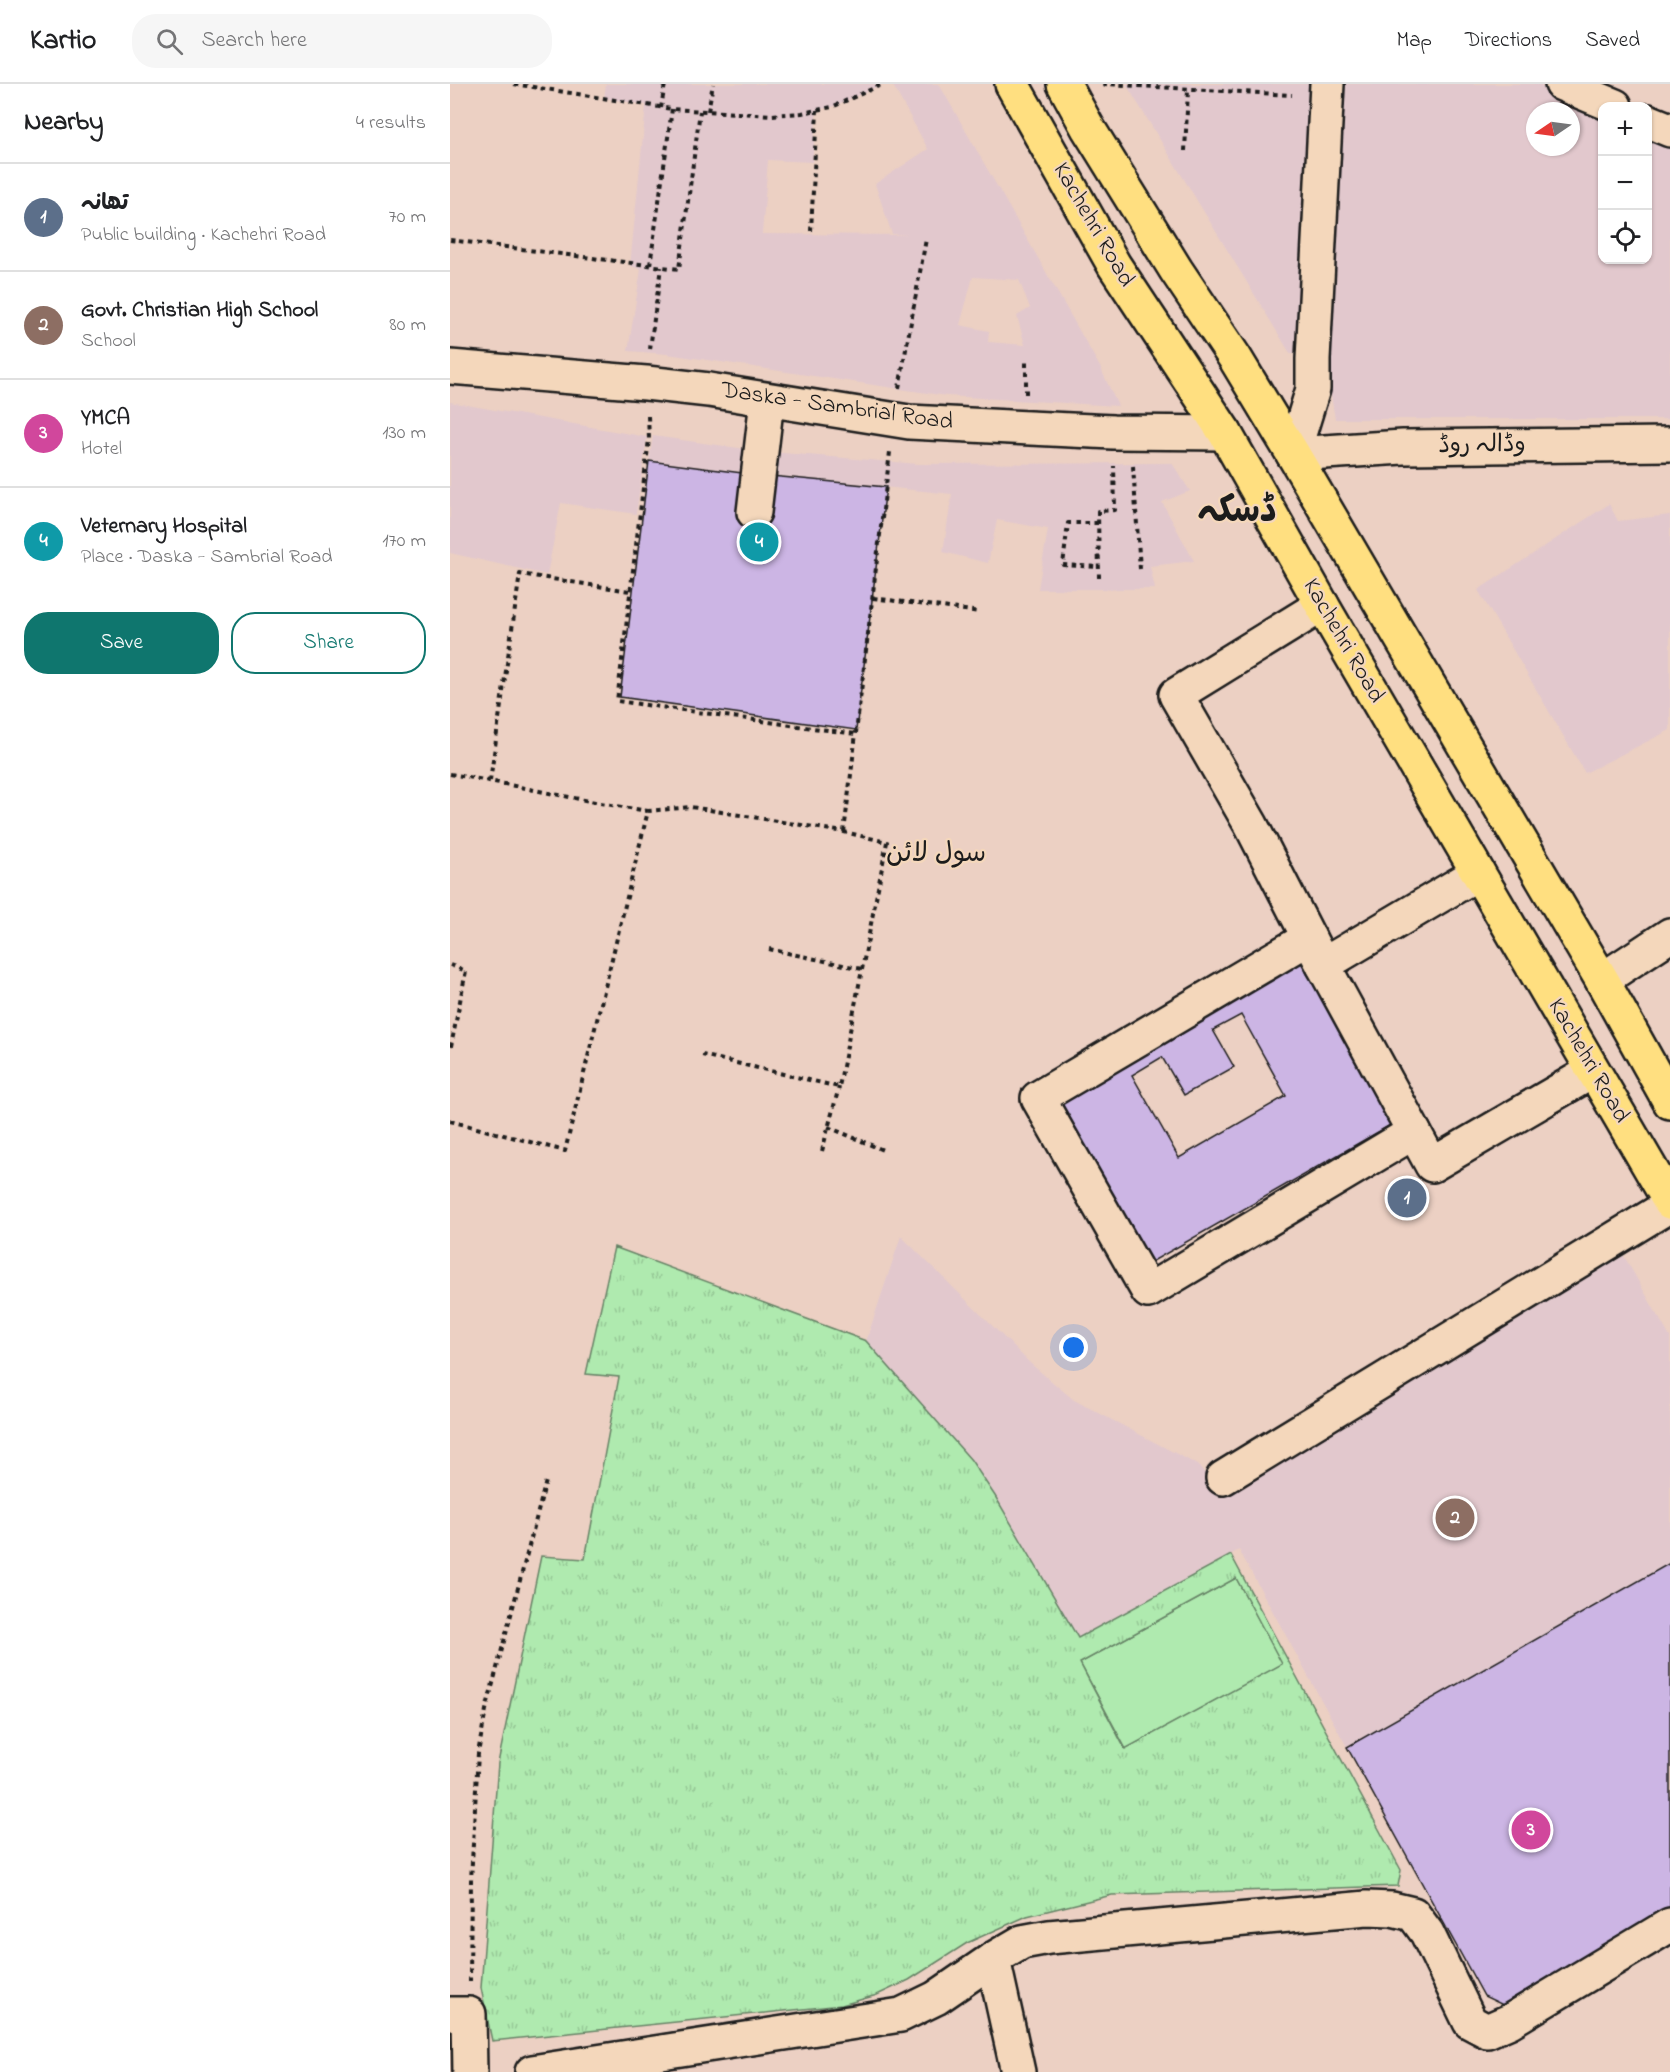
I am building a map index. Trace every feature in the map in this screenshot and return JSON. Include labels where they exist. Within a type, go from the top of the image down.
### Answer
[{"type":"main road","name":"Kachehri Road","points":[[1012,84],[1114,265],[1225,433],[1322,605],[1670,1204]]},
{"type":"main road","name":"Kachehri Road","points":[[1070,94],[1088,128],[1163,250],[1235,358],[1293,454],[1602,980],[1670,1102]]},
{"type":"main road","points":[[1478,873],[1524,847]]},
{"type":"street","points":[[1562,84],[1605,102]]},
{"type":"street","points":[[1293,454],[1313,389],[1326,90]]},
{"type":"street","points":[[1652,123],[1670,130]]},
{"type":"street","name":"Daska - Sambrial Road","points":[[450,367],[709,390],[909,422],[1122,432],[1225,433]]},
{"type":"street","points":[[754,512],[767,400]]},
{"type":"street","name":"وڈالہ روڈ","points":[[1293,454],[1403,447],[1670,444]]},
{"type":"street","points":[[1322,605],[1176,695],[1251,825],[1316,952],[1432,1165],[1593,1071]]},
{"type":"street","points":[[1414,1132],[1148,1291],[1038,1098],[1316,952],[1478,873]]},
{"type":"street","points":[[1602,980],[1670,935]]},
{"type":"street","points":[[1223,1478],[1670,1204]]},
{"type":"street","points":[[532,2072],[901,2015],[936,1998],[1022,1942],[1049,1937],[1367,1908],[1392,1909],[1413,1914],[1427,1933],[1470,2022],[1487,2031],[1510,2021],[1670,1925]]},
{"type":"street","points":[[993,1959],[1018,2072]]},
{"type":"street","points":[[460,2014],[470,2072]]},
{"type":"path","points":[[514,84],[661,108],[771,115],[832,107],[883,84]]},
{"type":"path","points":[[661,108],[665,84]]},
{"type":"path","points":[[708,111],[713,84]]},
{"type":"path","points":[[1070,94],[1106,84],[1166,86],[1188,90],[1326,90]]},
{"type":"path","points":[[1185,151],[1188,90]]},
{"type":"path","points":[[650,265],[672,109]]},
{"type":"path","points":[[811,231],[817,110]]},
{"type":"path","points":[[450,240],[679,269],[700,111]]},
{"type":"path","points":[[844,832],[893,419],[926,239]]},
{"type":"path","points":[[661,267],[646,383],[649,439],[617,701],[856,734]]},
{"type":"path","points":[[1099,578],[1098,511],[1115,510],[1122,432]]},
{"type":"path","points":[[1122,432],[1140,568]]},
{"type":"path","points":[[1098,523],[1068,523],[1064,565],[1098,567]]},
{"type":"path","points":[[490,781],[520,574],[630,591]]},
{"type":"path","points":[[873,598],[980,612]]},
{"type":"path","points":[[450,774],[582,801],[648,811],[691,807],[844,832],[887,842],[838,1087],[822,1151]]},
{"type":"path","points":[[450,1121],[564,1151],[648,811]]},
{"type":"path","points":[[769,949],[862,969]]},
{"type":"path","points":[[450,965],[466,971],[450,1051]]},
{"type":"path","points":[[702,1055],[838,1087]]},
{"type":"path","points":[[828,1128],[883,1150]]},
{"type":"path","points":[[460,2014],[478,1753],[486,1710],[546,1481]]},
{"type":"shaded area","points":[[606,84],[883,84],[832,107],[817,110],[812,162],[768,160],[762,234],[908,235],[892,234],[875,184],[928,149],[892,84],[939,84],[1100,367],[1118,406],[947,396],[667,354],[628,351],[641,269],[630,266],[646,105],[604,98]],"holes":[[[973,277],[1019,280],[1030,308],[1017,316],[1025,345],[988,342],[989,331],[960,325]]]},
{"type":"shaded area","points":[[1126,84],[1538,84],[1598,109],[1598,264],[1652,264],[1652,132],[1670,140],[1670,419],[1335,419],[1325,359],[1290,353]]},
{"type":"shaded area","points":[[450,402],[647,437],[636,514],[561,503],[547,575],[450,553]]},
{"type":"shaded area","points":[[653,436],[753,450],[750,474],[649,461]]},
{"type":"shaded area","points":[[770,452],[919,464],[1172,463],[1190,491],[1162,502],[1194,561],[1150,566],[1155,589],[1038,589],[1048,529],[997,520],[988,563],[943,552],[952,494],[767,475]]},
{"type":"shaded area","points":[[1609,504],[1618,521],[1670,515],[1670,730],[1585,773],[1478,590]]},
{"type":"shaded area","points":[[901,1236],[1031,1364],[1074,1400],[1198,1465],[1224,1495],[1620,1249],[1670,1337],[1670,1563],[1347,1747],[1239,1550],[1078,1638],[995,1496],[971,1460],[866,1341]]},
{"type":"green space","points":[[614,1247],[866,1341],[971,1460],[995,1496],[1078,1638],[1231,1555],[1401,1870],[1398,1886],[1112,1895],[1027,1916],[967,1943],[909,1980],[877,1995],[842,2005],[492,2041],[481,1988],[498,1763],[541,1556],[585,1559],[619,1377],[586,1374]],"holes":[[[1236,1578],[1282,1664],[1125,1749],[1080,1663]]]},
{"type":"green space","points":[[1236,1578],[1283,1664],[1126,1749],[1080,1663]]},
{"type":"building","points":[[649,461],[750,474],[886,487],[856,730],[620,697]]},
{"type":"building","points":[[1304,955],[1399,1120],[1146,1265],[1052,1100]],"holes":[[[1241,1015],[1286,1096],[1179,1158],[1132,1075],[1162,1057],[1184,1095],[1234,1067],[1213,1030]]]},
{"type":"building","points":[[1670,1563],[1670,1912],[1505,2006],[1484,1996],[1347,1747]]},
{"type":"place","name":"Veternary Hospital","points":[[759,542]]},
{"type":"place","name":"تھانہ","points":[[1407,1198]]},
{"type":"place","name":"Govt. Christian High School","points":[[1455,1518]]},
{"type":"place","name":"YMCA","points":[[1531,1830]]},
{"type":"district","name":"ڈسکہ","points":[[1237,512]]},
{"type":"district","name":"سول لائن","points":[[936,854]]}]
